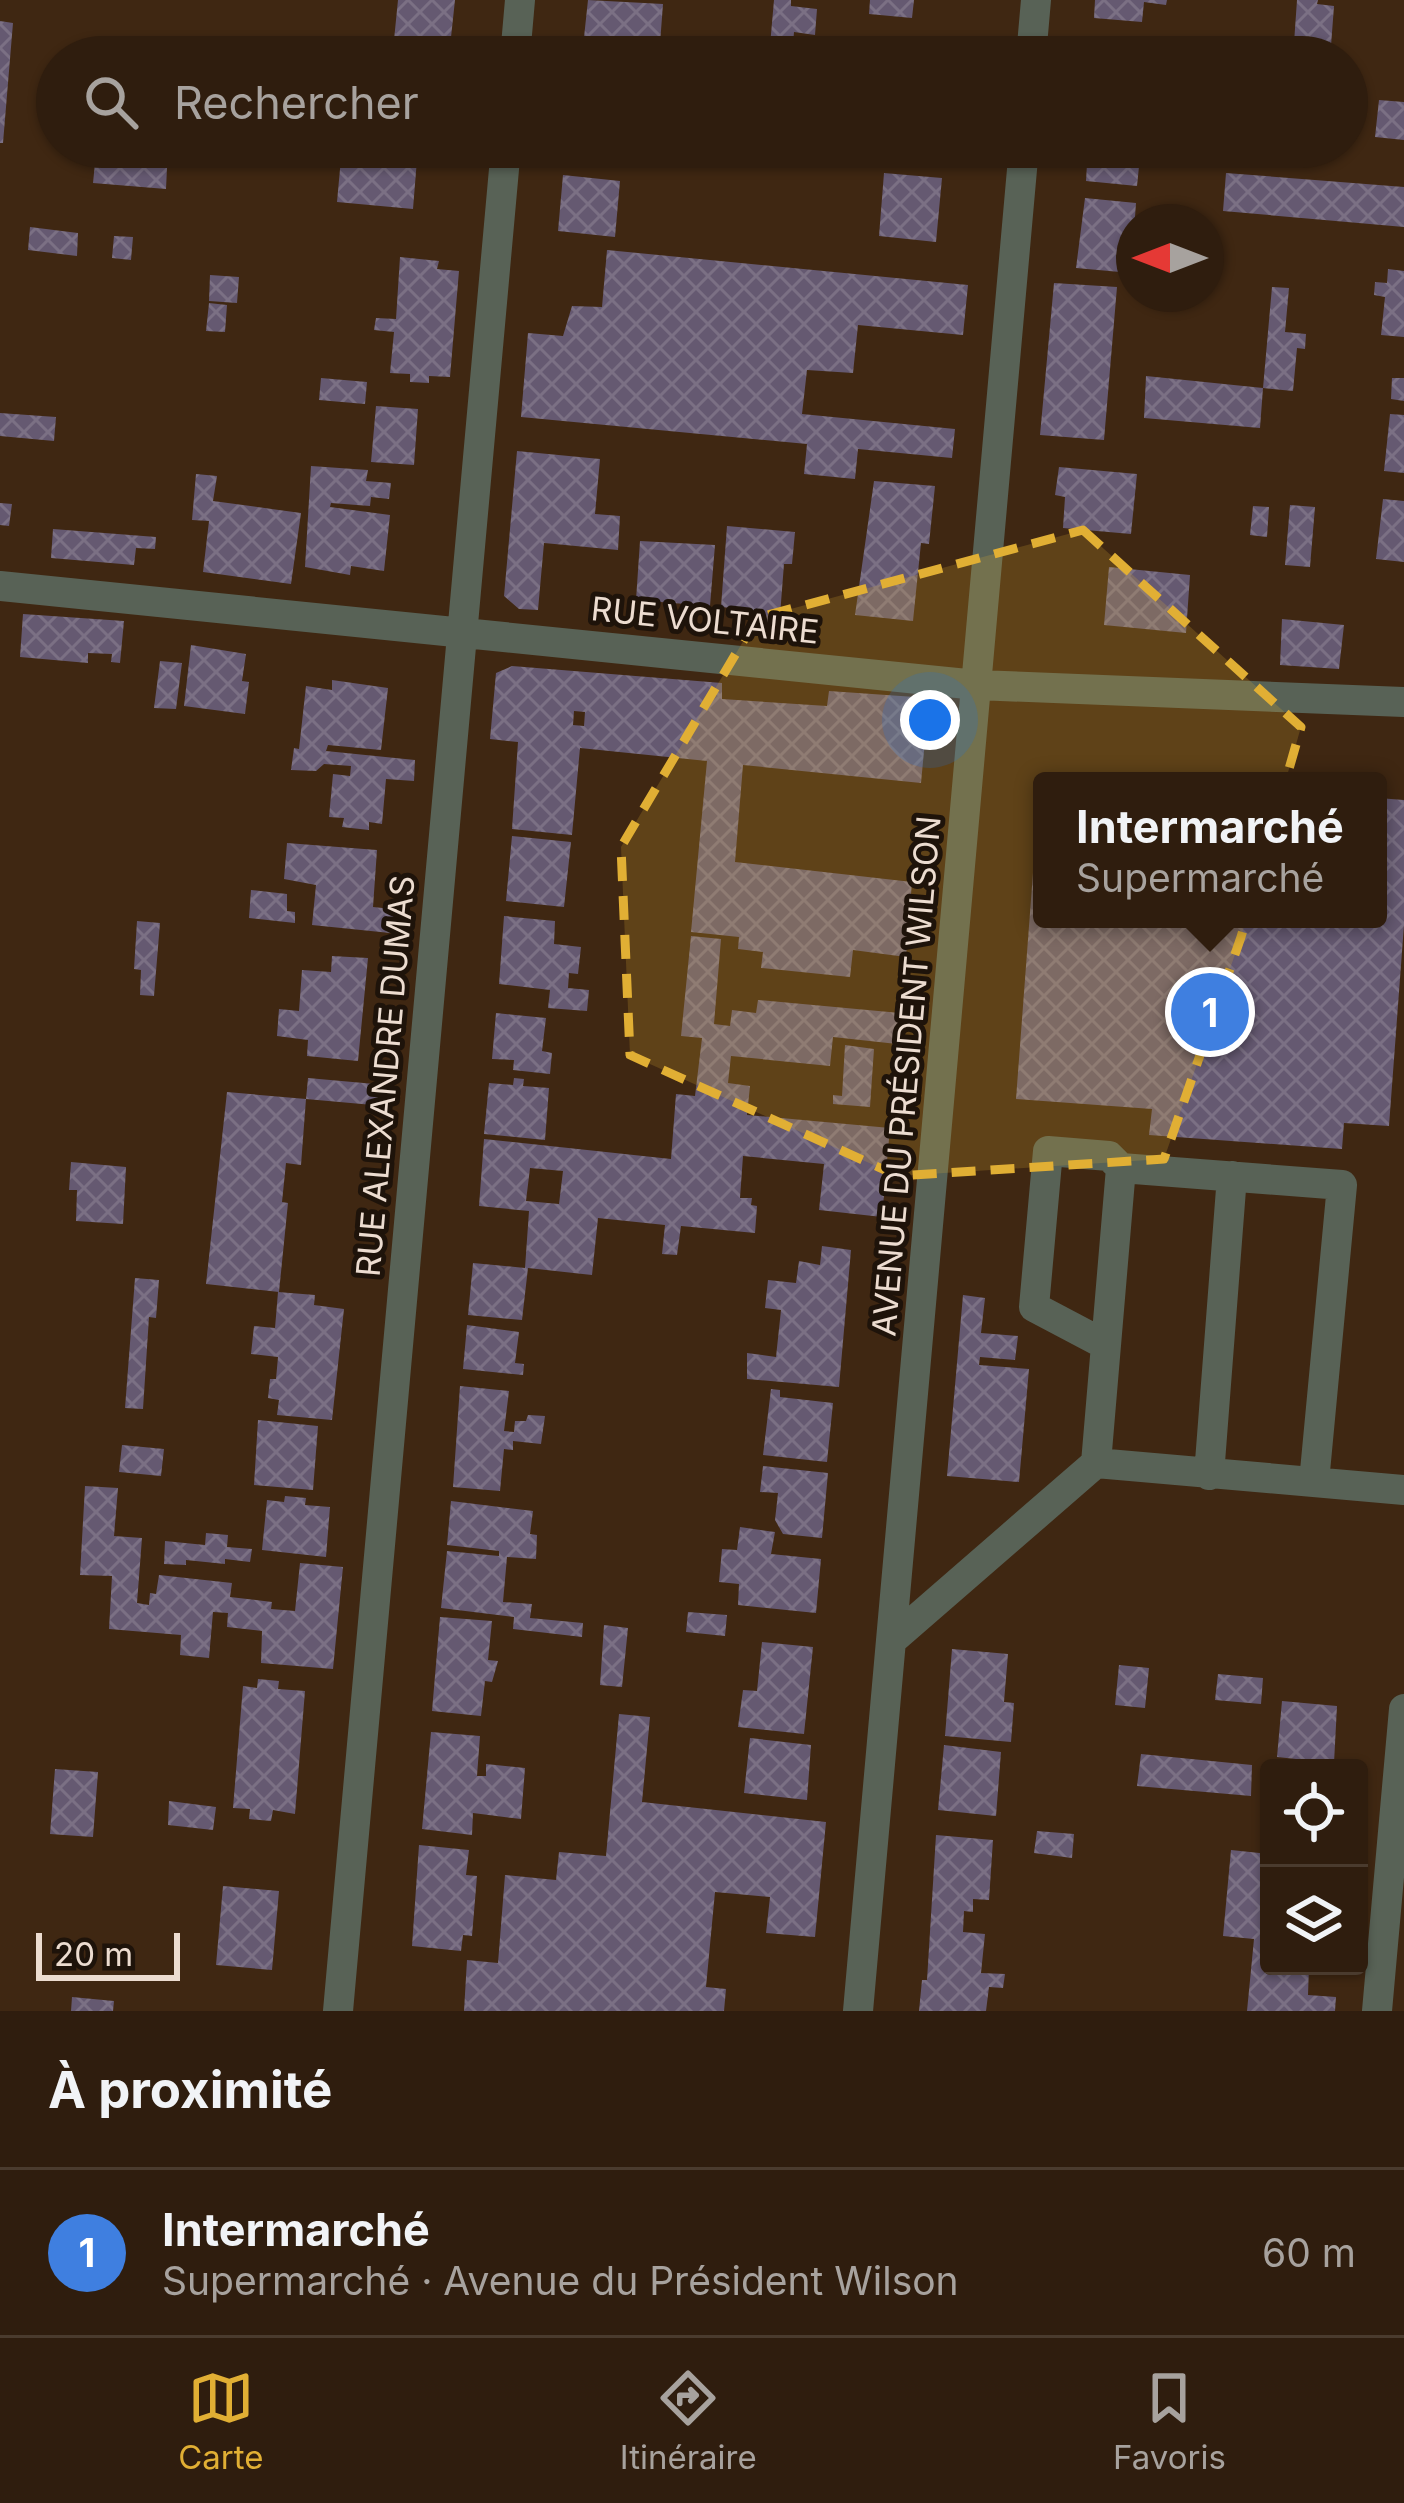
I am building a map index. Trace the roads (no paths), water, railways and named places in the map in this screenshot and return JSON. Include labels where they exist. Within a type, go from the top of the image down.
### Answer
[{"type":"street","points":[[517,36],[520,0]]},
{"type":"street","points":[[1033,36],[1036,0]]},
{"type":"street","name":"RUE ALEXANDRE DUMAS","points":[[338,2011],[504,168]]},
{"type":"street","name":"AVENUE DU PRÉSIDENT WILSON","points":[[858,2011],[1022,168]]},
{"type":"street","name":"RUE VOLTAIRE","points":[[0,586],[977,685],[1404,702]]},
{"type":"street","points":[[1106,1346],[1034,1306],[1048,1151],[1109,1156],[1121,1168],[1342,1185],[1314,1481]]},
{"type":"street","points":[[891,1641],[1096,1463],[1121,1168]]},
{"type":"street","points":[[1209,1474],[1232,1176]]},
{"type":"street","points":[[1096,1463],[1404,1490]]},
{"type":"street","points":[[1376,2011],[1404,1708]]},
{"type":"place","name":"Intermarché","points":[[1210,1012]]}]
